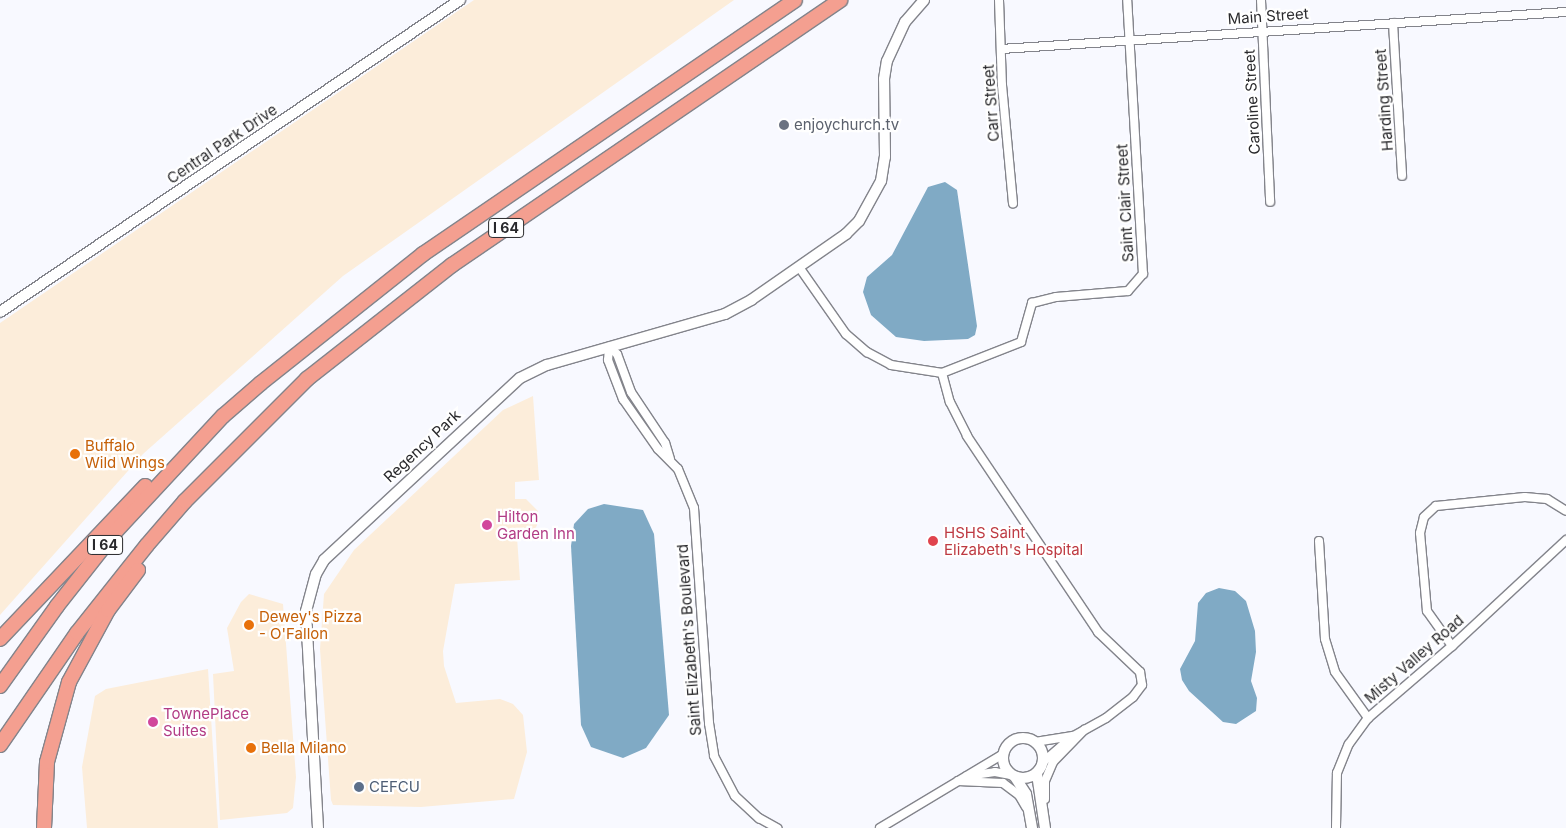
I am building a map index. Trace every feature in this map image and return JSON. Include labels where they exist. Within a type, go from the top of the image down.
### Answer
[{"type":"highway","name":"I 64","points":[[0,686],[57,606],[116,531],[223,416],[322,331],[423,254],[795,0]]},
{"type":"highway","name":"I 64","points":[[0,745],[106,595],[198,489],[307,379],[402,301],[840,0]]},
{"type":"highway","points":[[0,639],[202,429],[223,416]]},
{"type":"highway","points":[[44,828],[47,762],[69,682],[108,610],[188,510],[198,489]]},
{"type":"street","name":"Central Park Drive","points":[[0,312],[460,0]]},
{"type":"street","name":"Regency Park","points":[[318,828],[306,611],[316,574],[324,560],[520,378],[547,365],[725,314],[799,267],[846,234],[872,201],[881,181],[885,158],[884,79],[887,61],[905,22],[924,0]]},
{"type":"street","name":"Carr Street","points":[[999,0],[1013,203]]},
{"type":"street","name":"Saint Clair Street","points":[[942,373],[1021,342],[1032,303],[1056,297],[1128,291],[1143,274],[1127,0]]},
{"type":"street","name":"Caroline Street","points":[[1261,0],[1270,202]]},
{"type":"street","name":"Main Street","points":[[1001,48],[1566,12]]},
{"type":"street","name":"Harding Street","points":[[1393,23],[1402,176]]},
{"type":"street","points":[[799,267],[846,334],[867,352],[891,365],[942,373],[950,402],[965,433],[1098,632],[1140,672],[1143,681],[1133,696],[1074,736],[1043,762],[1037,774],[1045,828]]},
{"type":"street","name":"Saint Elizabeth's Boulevard","points":[[670,459],[665,444],[631,392],[617,354],[610,347],[607,353],[611,372],[623,399],[658,449],[670,459],[684,479],[694,508],[708,723],[714,756],[735,796],[759,818],[777,828]]},
{"type":"street","points":[[1452,646],[1428,611],[1420,533],[1424,517],[1436,506],[1525,497],[1547,499],[1566,511]]},
{"type":"street","name":"Misty Valley Road","points":[[1336,828],[1337,773],[1349,744],[1368,718],[1452,646],[1566,540]]},
{"type":"street","points":[[1319,541],[1325,639],[1335,672],[1368,718]]},
{"type":"street","points":[[1043,810],[1048,772],[1058,756],[1078,740],[1085,730]]},
{"type":"street","points":[[1035,742],[1074,736]]},
{"type":"street","points":[[880,828],[1003,754],[1014,740],[1027,738],[1035,742],[1043,753],[1043,762]]},
{"type":"street","points":[[1003,754],[1005,767],[1026,794],[1032,828]]},
{"type":"street","points":[[966,776],[995,772],[1024,779],[1037,774]]},
{"type":"street","points":[[958,781],[1003,783],[1019,795],[1031,814]]},
{"type":"shaded area","points":[[474,0],[734,0],[343,276],[143,454],[0,615],[0,323]]},
{"type":"shaded area","points":[[533,396],[539,480],[515,482],[515,499],[526,499],[538,511],[537,525],[532,536],[517,537],[520,580],[455,584],[443,651],[444,666],[456,703],[500,699],[513,704],[523,715],[527,752],[514,799],[421,807],[333,805],[331,800],[320,649],[324,594],[354,550],[503,410]]},
{"type":"shaded area","points":[[249,594],[283,604],[296,777],[293,808],[287,813],[220,820],[213,674],[234,671],[227,628],[241,602]]},
{"type":"shaded area","points":[[208,669],[218,828],[87,828],[82,767],[95,696],[106,689]]},
{"type":"water","points":[[945,182],[957,190],[977,326],[975,335],[968,339],[924,341],[896,337],[871,315],[863,292],[867,277],[892,255],[928,187]]},
{"type":"water","points":[[604,504],[643,510],[654,534],[669,715],[646,748],[623,758],[591,747],[581,725],[571,546],[574,524],[588,509]]},
{"type":"water","points":[[1219,588],[1235,591],[1246,601],[1255,631],[1256,652],[1251,681],[1257,698],[1256,711],[1236,724],[1223,722],[1189,691],[1182,680],[1180,669],[1195,641],[1198,603],[1206,593]]},
{"type":"place","name":"enjoychurch.tv","points":[[784,125]]},
{"type":"place","name":"Buffalo Wild Wings","points":[[75,454]]},
{"type":"place","name":"Hilton Garden Inn","points":[[487,525]]},
{"type":"place","name":"HSHS Saint Elizabeth's Hospital","points":[[933,541]]},
{"type":"place","name":"Dewey's Pizza - O'Fallon","points":[[249,625]]},
{"type":"place","name":"TownePlace Suites","points":[[153,722]]},
{"type":"place","name":"Bella Milano","points":[[251,748]]},
{"type":"place","name":"CEFCU","points":[[359,787]]}]
